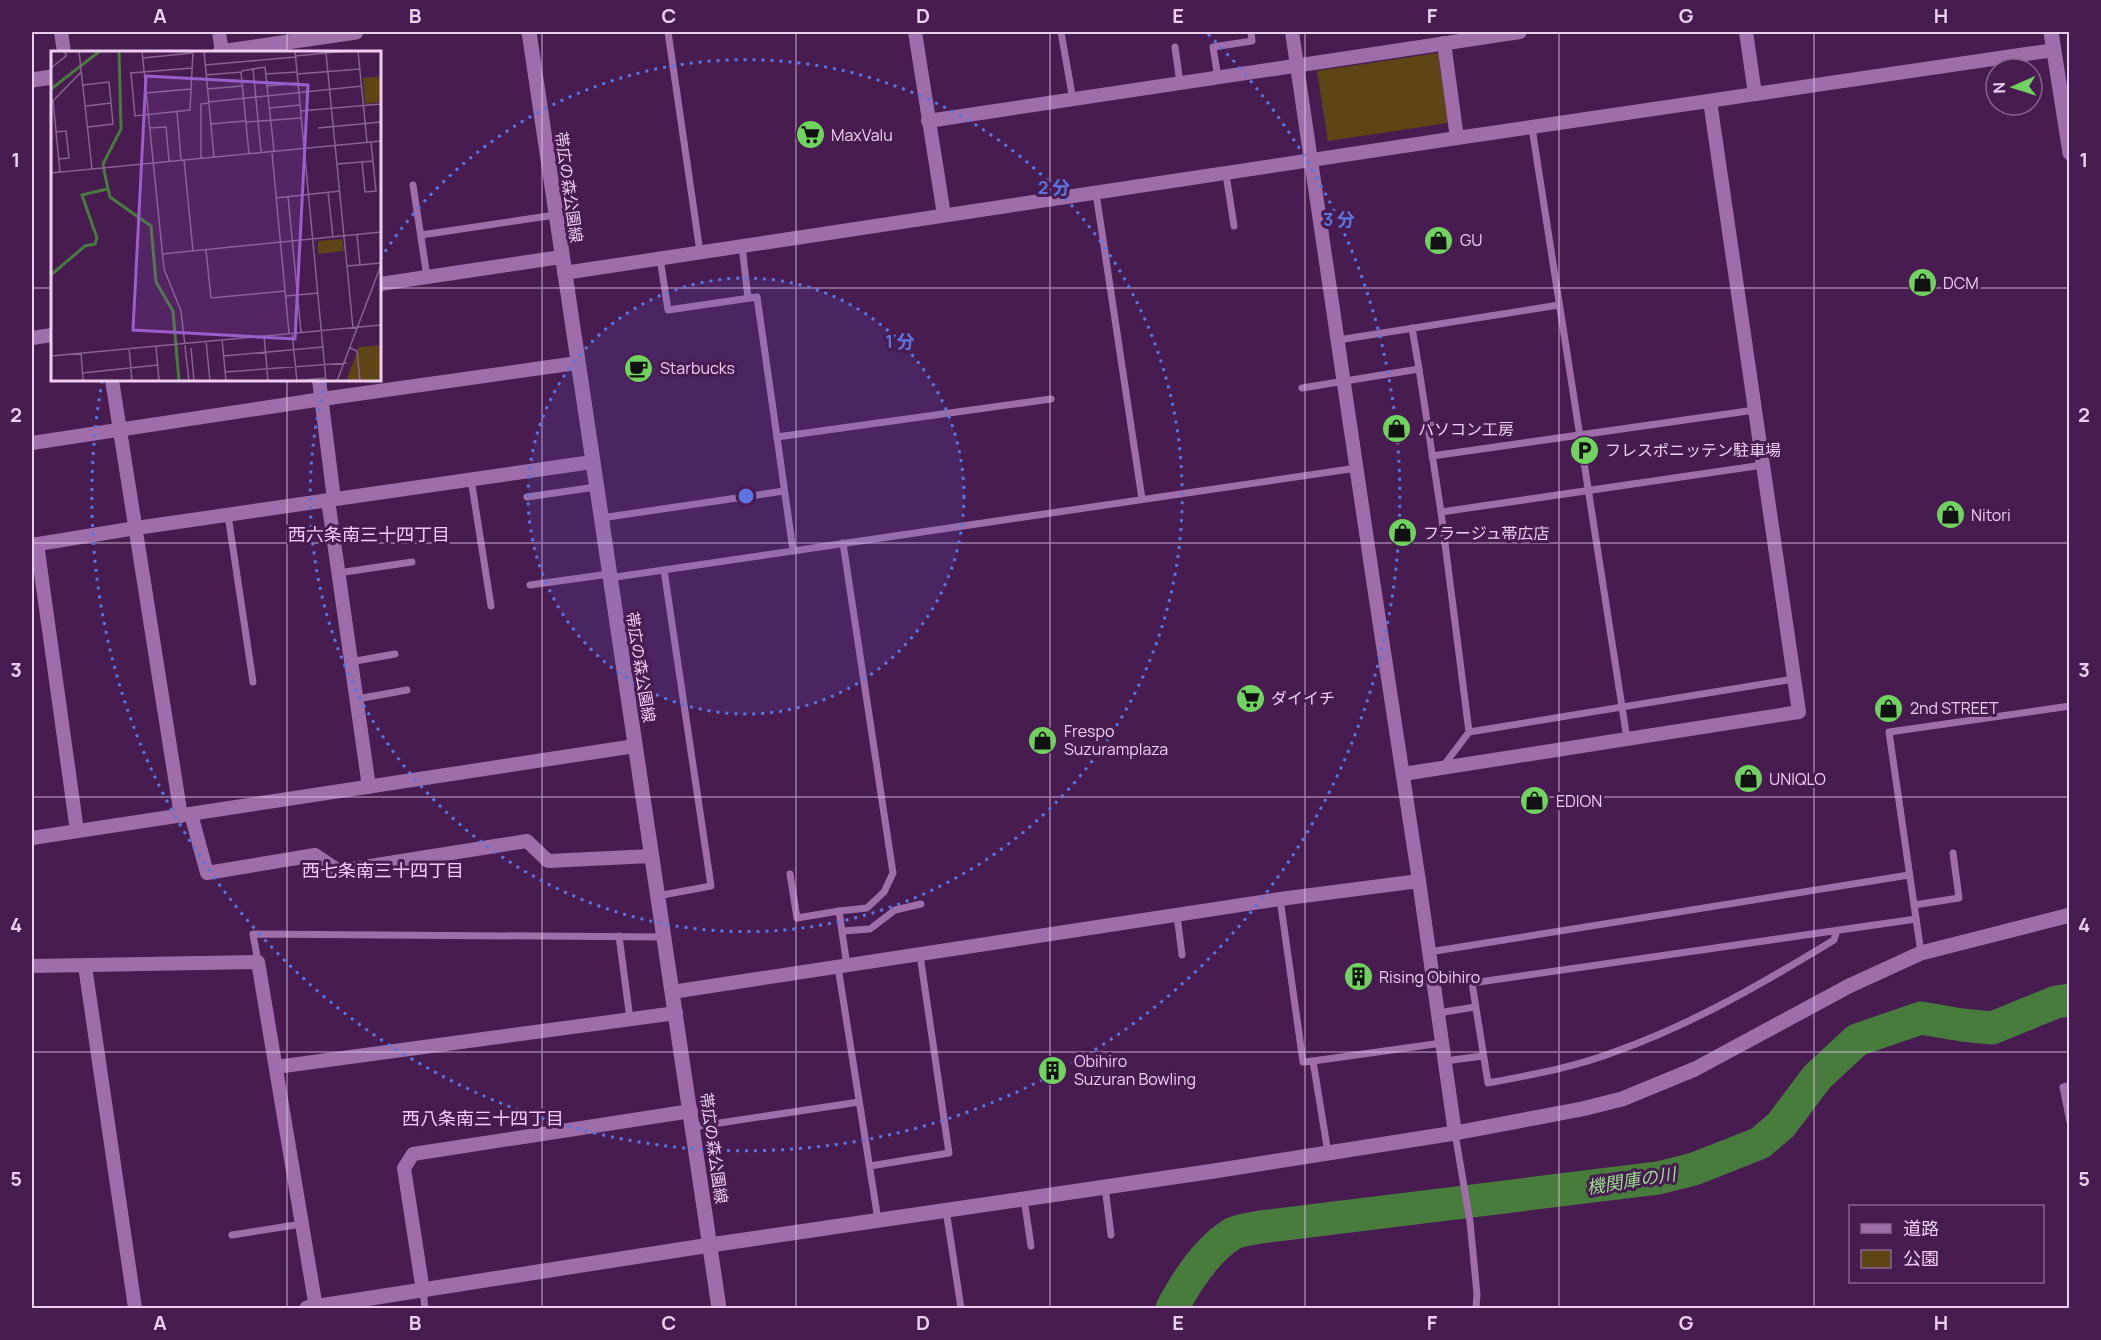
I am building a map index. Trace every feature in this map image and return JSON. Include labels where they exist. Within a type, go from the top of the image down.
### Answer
[{"type":"street","points":[[61,32],[64,51]]},
{"type":"street","points":[[219,32],[221,51]]},
{"type":"street","points":[[234,51],[275,48],[356,32]]},
{"type":"street","name":"帯広の森公園線","points":[[529,32],[719,1308]]},
{"type":"street","points":[[915,32],[944,215]]},
{"type":"street","points":[[1292,32],[1455,1132]]},
{"type":"street","points":[[928,122],[1520,32]]},
{"type":"street","points":[[1746,32],[1755,94]]},
{"type":"street","points":[[2052,32],[2070,153]]},
{"type":"street","points":[[1444,43],[1457,138]]},
{"type":"street","points":[[564,273],[2054,50]]},
{"type":"street","points":[[32,80],[51,77]]},
{"type":"street","points":[[1403,774],[1799,712],[1710,101]]},
{"type":"street","points":[[381,284],[561,257]]},
{"type":"street","points":[[32,339],[51,335]]},
{"type":"street","points":[[32,443],[577,363]]},
{"type":"street","points":[[112,381],[186,815],[207,873],[315,855],[339,870],[527,841],[548,861],[651,856]]},
{"type":"street","points":[[319,381],[338,573],[369,787]]},
{"type":"street","points":[[76,831],[34,545],[136,528],[592,462]]},
{"type":"street","points":[[32,838],[635,746]]},
{"type":"street","points":[[672,992],[1280,899],[1419,881]]},
{"type":"street","points":[[32,966],[258,962],[302,1224],[313,1308],[710,1245],[1328,1153],[1582,1109],[1622,1100],[1695,1069],[1849,986],[1921,953],[2070,915]]},
{"type":"street","points":[[85,966],[135,1308]]},
{"type":"street","points":[[276,1067],[676,1013]]},
{"type":"street","points":[[423,1291],[404,1168],[413,1154],[692,1119]]},
{"type":"lane","points":[[668,32],[700,252]]},
{"type":"lane","points":[[1061,32],[1073,100]]},
{"type":"lane","points":[[1218,78],[1213,47],[1252,41],[1251,32]]},
{"type":"lane","points":[[1174,47],[1180,84]]},
{"type":"lane","points":[[1532,128],[1627,739]]},
{"type":"lane","points":[[1226,174],[1234,226]]},
{"type":"lane","points":[[413,185],[427,277]]},
{"type":"lane","points":[[1096,193],[1142,499]]},
{"type":"lane","points":[[421,236],[555,215]]},
{"type":"lane","points":[[742,246],[748,298]]},
{"type":"lane","points":[[660,258],[668,310],[757,297],[793,551]]},
{"type":"lane","points":[[1338,340],[1559,305]]},
{"type":"lane","points":[[1412,328],[1441,512],[1469,732]]},
{"type":"lane","points":[[1302,388],[1419,369]]},
{"type":"lane","points":[[777,437],[1051,399]]},
{"type":"lane","points":[[1432,456],[1755,410]]},
{"type":"lane","points":[[1441,512],[1763,465]]},
{"type":"lane","points":[[530,585],[664,570],[1357,468]]},
{"type":"lane","points":[[471,479],[491,606]]},
{"type":"lane","points":[[527,497],[596,487]]},
{"type":"lane","points":[[600,518],[784,491]]},
{"type":"lane","points":[[228,515],[253,682]]},
{"type":"lane","points":[[790,874],[797,918],[867,908],[884,892],[893,873],[843,543]]},
{"type":"lane","points":[[338,573],[412,562]]},
{"type":"lane","points":[[657,896],[711,886],[664,570]]},
{"type":"lane","points":[[350,662],[395,654]]},
{"type":"lane","points":[[1443,767],[1469,732],[1794,679]]},
{"type":"lane","points":[[356,699],[407,690]]},
{"type":"lane","points":[[1921,953],[1888,732],[2070,706]]},
{"type":"lane","points":[[1914,904],[1959,898],[1953,853]]},
{"type":"lane","points":[[1429,952],[1909,875]]},
{"type":"lane","points":[[1280,899],[1303,1062],[1442,1043]]},
{"type":"lane","points":[[843,932],[870,929],[895,910],[921,904]]},
{"type":"lane","points":[[839,911],[859,1102],[878,1220]]},
{"type":"lane","points":[[1177,915],[1182,955]]},
{"type":"lane","points":[[1837,930],[1834,940],[1782,971],[1701,1015],[1617,1052],[1530,1076],[1488,1083],[1472,983],[1837,930],[1916,919]]},
{"type":"lane","points":[[258,962],[254,934],[663,937]]},
{"type":"lane","points":[[618,936],[630,1019]]},
{"type":"lane","points":[[870,1166],[949,1154],[920,955]]},
{"type":"lane","points":[[1438,1013],[1475,1007]]},
{"type":"lane","points":[[1445,1061],[1483,1056]]},
{"type":"lane","points":[[1313,1061],[1328,1153]]},
{"type":"lane","points":[[2070,1086],[2063,1087],[2070,1122]]},
{"type":"lane","points":[[692,1119],[859,1102]]},
{"type":"lane","points":[[1455,1132],[1470,1222],[1478,1294],[1476,1308]]},
{"type":"lane","points":[[1104,1186],[1111,1235]]},
{"type":"lane","points":[[1024,1199],[1031,1246]]},
{"type":"lane","points":[[946,1210],[961,1308]]},
{"type":"lane","points":[[232,1234],[302,1224]]},
{"type":"lane","points":[[423,1291],[425,1308]]},
{"type":"green space","points":[[1438,53],[1448,123],[1328,141],[1317,71]]},
{"type":"waterway","name":"機関庫の川","points":[[1172,1308],[1190,1277],[1205,1258],[1232,1234],[1260,1227],[1658,1178],[1694,1169],[1760,1143],[1781,1125],[1817,1077],[1857,1040],[1921,1018],[1992,1028],[2056,1002],[2070,1000]]},
{"type":"place","name":"MaxValu","points":[[810,135]]},
{"type":"place","name":"GU","points":[[1439,240]]},
{"type":"place","name":"DCM","points":[[1922,283]]},
{"type":"place","name":"Starbucks","points":[[639,368]]},
{"type":"place","name":"パソコン工房","points":[[1397,429]]},
{"type":"place","name":"フレスポニッテン駐車場","points":[[1584,450]]},
{"type":"place","name":"Nitori","points":[[1950,515]]},
{"type":"place","name":"フラージュ帯広店","points":[[1402,533]]},
{"type":"place","name":"ダイイチ","points":[[1250,698]]},
{"type":"place","name":"2nd STREET","points":[[1889,708]]},
{"type":"place","name":"Frespo Suzuramplaza","points":[[1043,740]]},
{"type":"place","name":"UNIQLO","points":[[1748,779]]},
{"type":"place","name":"EDION","points":[[1535,801]]},
{"type":"place","name":"Rising Obihiro","points":[[1358,977]]},
{"type":"place","name":"Obihiro Suzuran Bowling","points":[[1053,1070]]},
{"type":"district","name":"西六条南三十四丁目","points":[[369,534]]},
{"type":"district","name":"西七条南三十四丁目","points":[[383,870]]},
{"type":"district","name":"西八条南三十四丁目","points":[[483,1118]]}]
